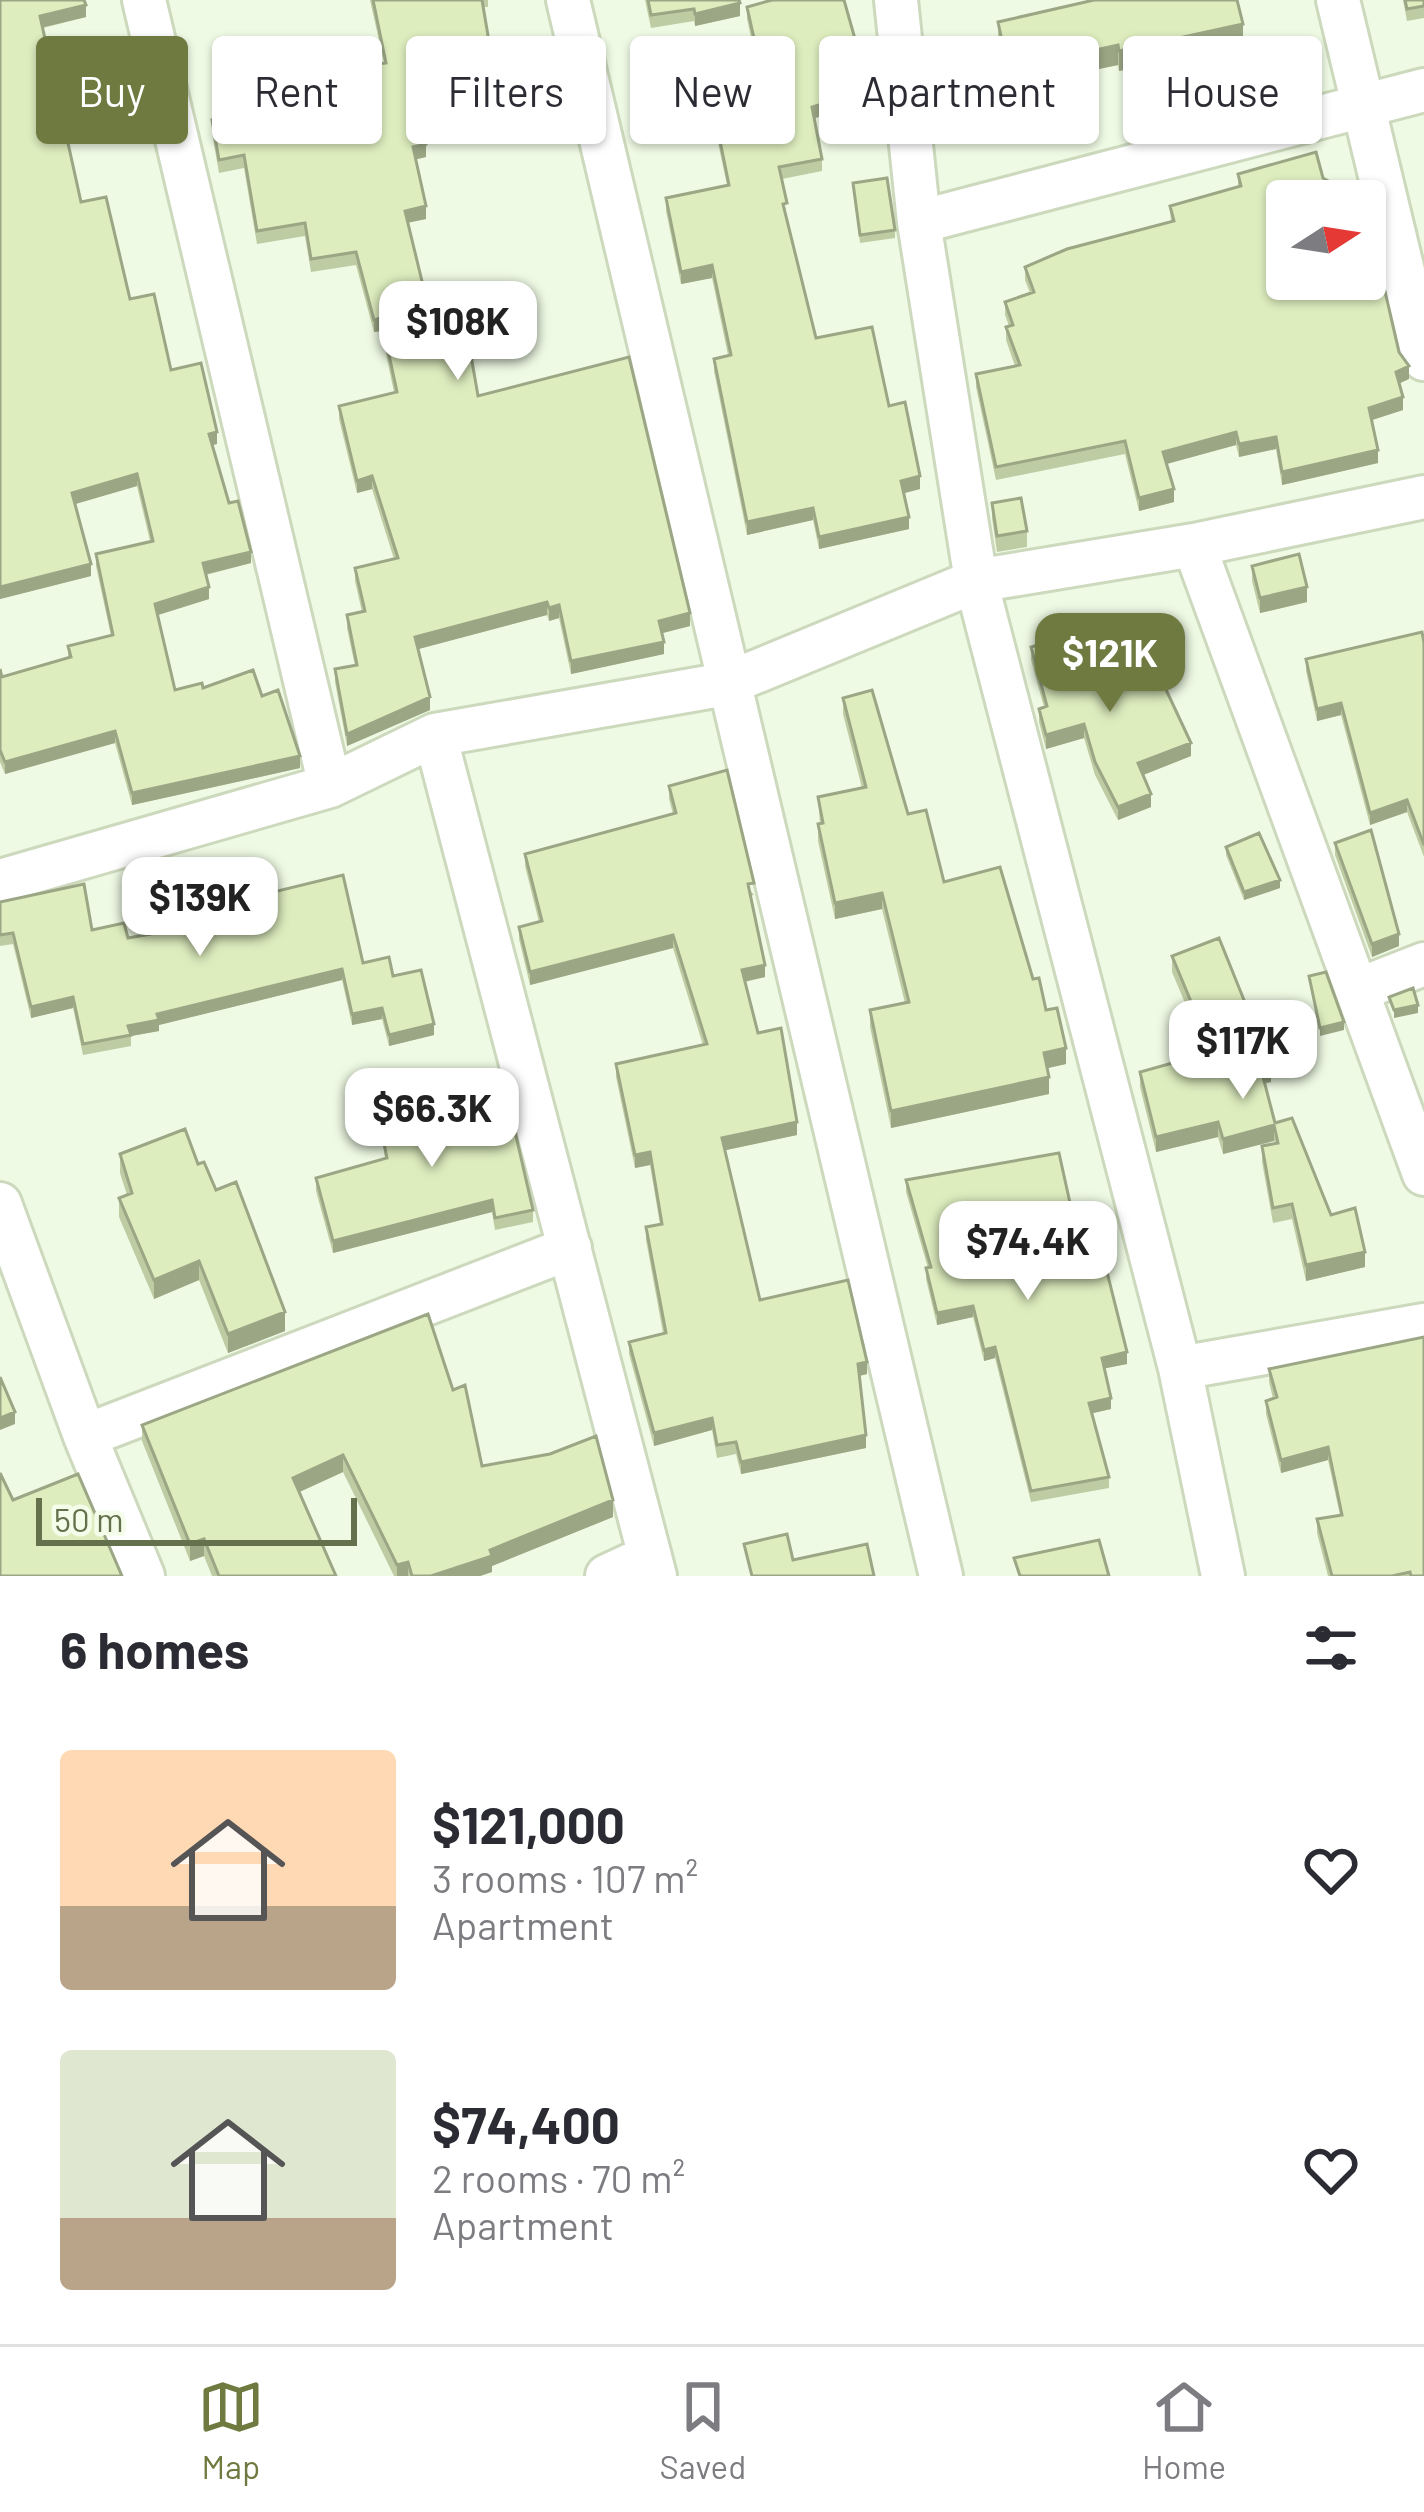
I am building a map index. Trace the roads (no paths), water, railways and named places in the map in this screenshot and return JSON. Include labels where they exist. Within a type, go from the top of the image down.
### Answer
[{"type":"street","points":[[144,0],[330,786]]},
{"type":"street","points":[[568,0],[726,684],[941,1576]]},
{"type":"street","points":[[896,0],[920,222],[976,581],[1180,1368],[1223,1576]]},
{"type":"street","points":[[1338,0],[1424,359]]},
{"type":"street","points":[[920,222],[1424,90]]},
{"type":"street","points":[[0,881],[330,786],[435,735],[726,684],[976,581],[1194,545],[1424,497]]},
{"type":"street","points":[[1194,545],[1424,1174]]},
{"type":"street","points":[[435,735],[652,1566],[607,1576]]},
{"type":"street","points":[[1360,989],[1424,964]]},
{"type":"street","points":[[0,1204],[85,1436],[143,1576]]},
{"type":"street","points":[[85,1436],[570,1248]]},
{"type":"street","points":[[1180,1368],[1424,1325]]}]
